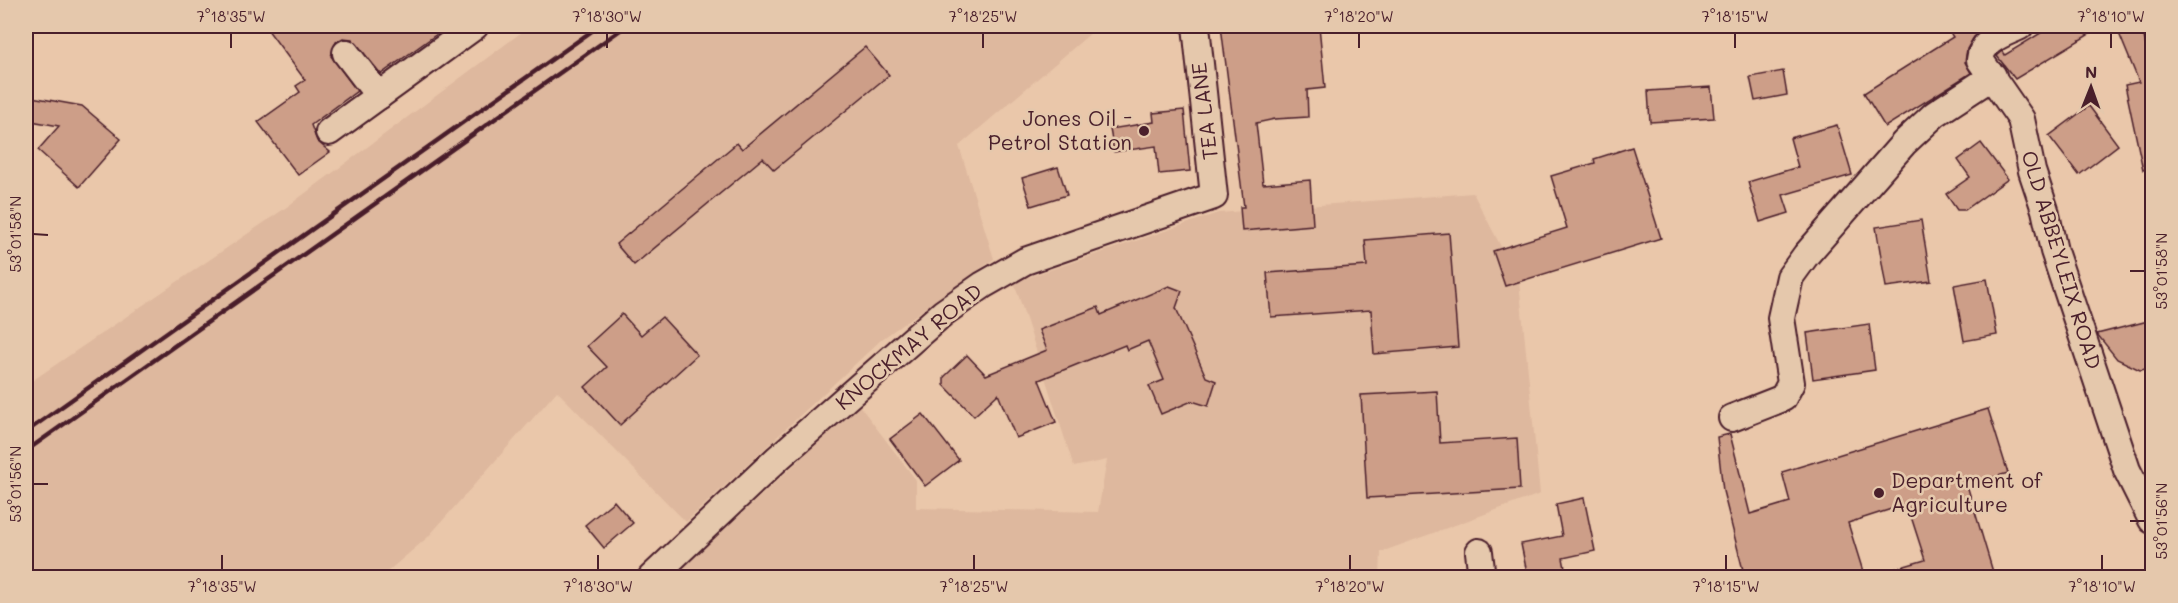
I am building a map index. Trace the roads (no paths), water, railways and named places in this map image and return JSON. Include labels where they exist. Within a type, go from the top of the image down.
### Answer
[{"type":"street","points":[[329,132],[475,26]]},
{"type":"street","name":"TEA LANE","points":[[1196,26],[1215,196]]},
{"type":"street","name":"OLD ABBEYLEIX ROAD","points":[[2020,26],[1987,43],[1981,51],[1980,60],[2021,119],[2032,171],[2045,210],[2054,251],[2127,470],[2152,520]]},
{"type":"street","points":[[346,52],[379,96]]},
{"type":"street","points":[[1732,418],[1783,398],[1791,383],[1784,344],[1783,306],[1790,277],[1806,255],[1904,143],[1935,114],[1993,76]]},
{"type":"street","name":"KNOCKMAY ROAD","points":[[651,578],[787,451],[943,313],[983,285],[1025,261],[1215,196]]},
{"type":"street","points":[[1479,552],[1482,578]]},
{"type":"railway","points":[[26,432],[599,26]]},
{"type":"railway","points":[[26,451],[626,26]]},
{"type":"place","name":"Jones Oil - Petrol Station","points":[[1144,131]]},
{"type":"place","name":"Department of Agriculture","points":[[1879,493]]}]
